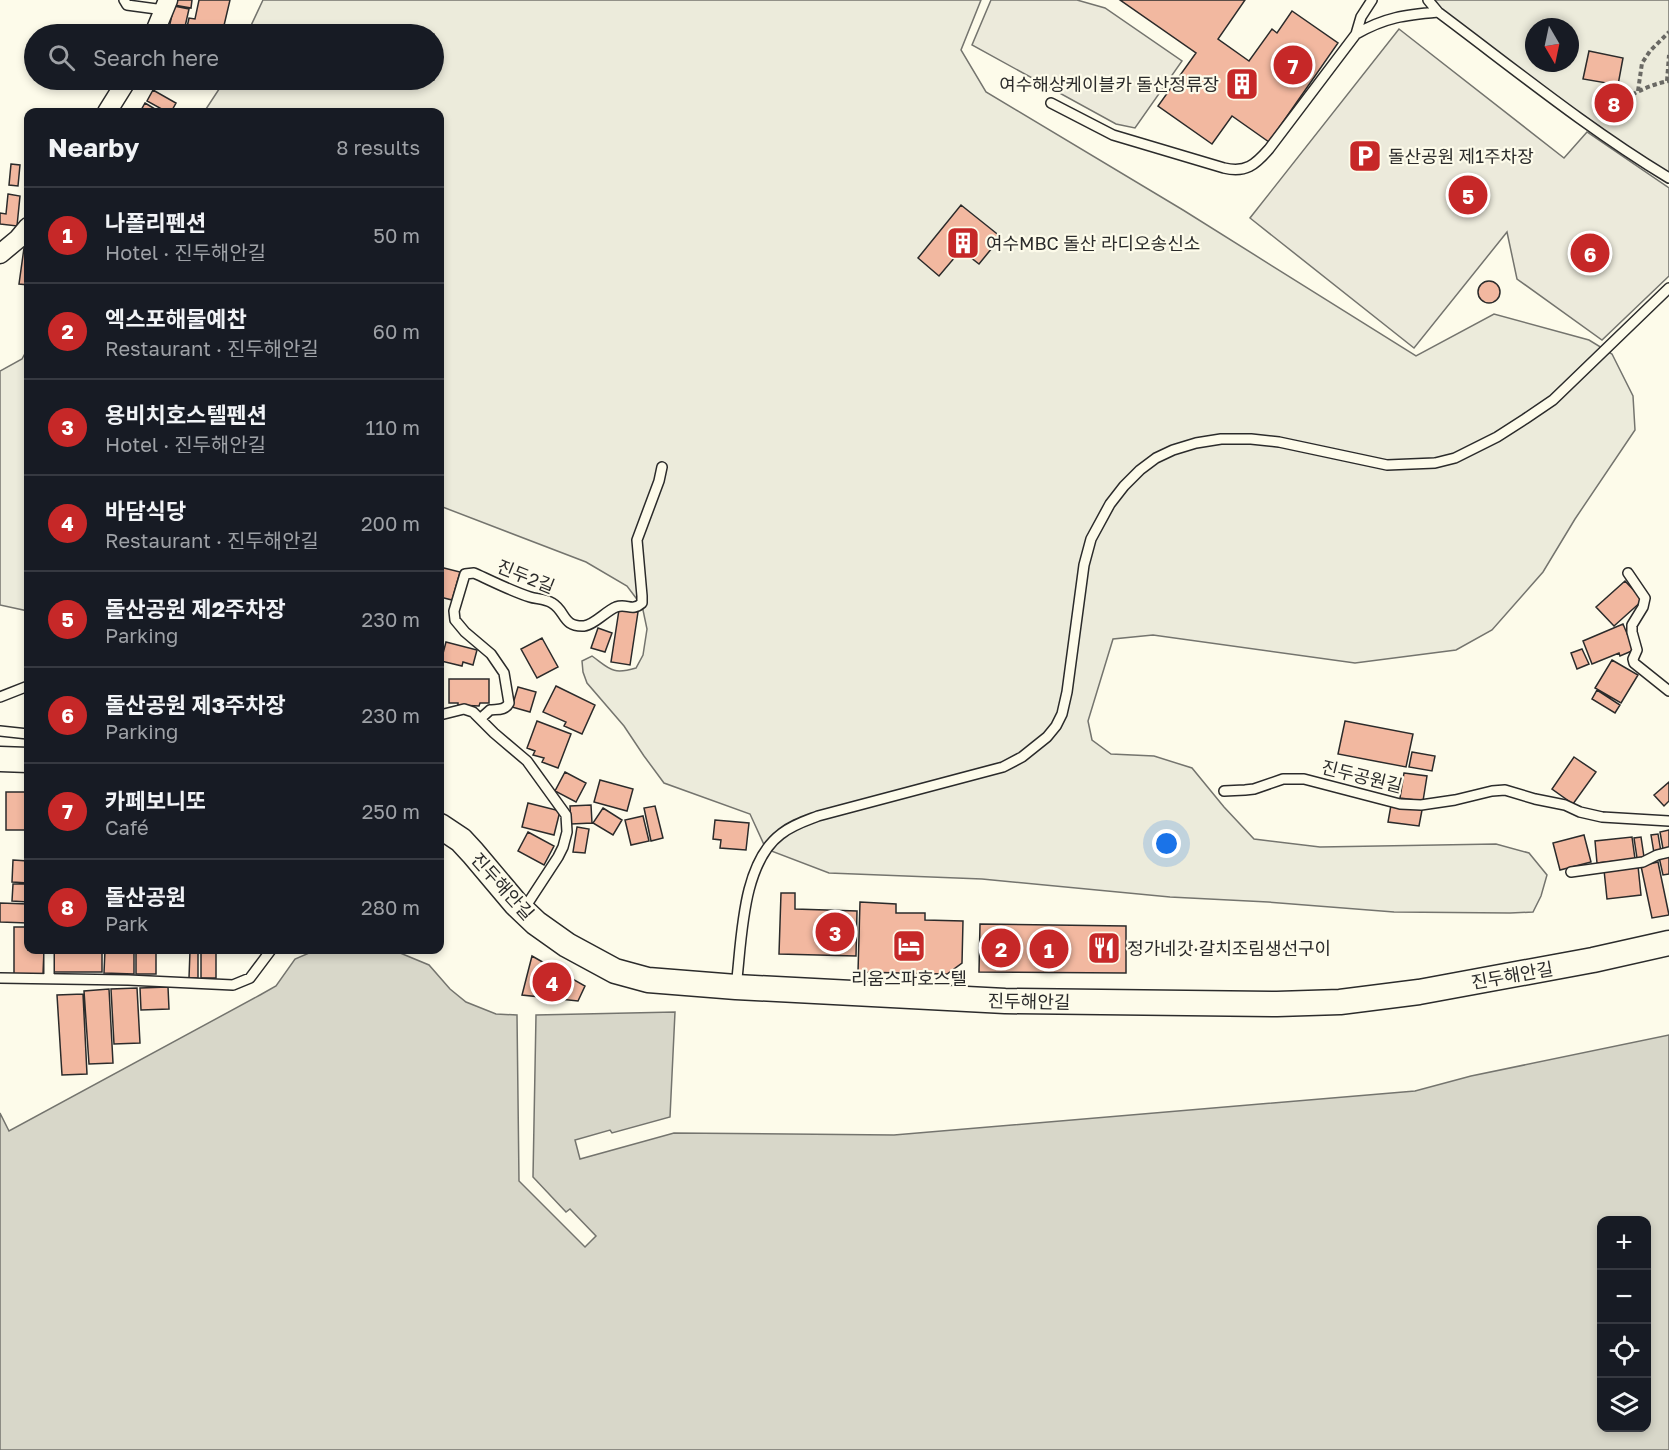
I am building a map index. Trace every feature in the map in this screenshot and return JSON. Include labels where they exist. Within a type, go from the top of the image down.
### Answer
[{"type":"street","points":[[158,24],[166,5]]},
{"type":"street","points":[[110,108],[121,90]]},
{"type":"street","points":[[0,254],[24,231]]},
{"type":"street","points":[[0,759],[24,760]]},
{"type":"street","name":"진두해안길","points":[[444,828],[473,853],[536,923],[567,945],[615,971],[648,980],[736,987],[1005,1001],[1265,1004],[1340,1002],[1419,992],[1593,960],[1669,942]]},
{"type":"lane","points":[[124,0],[127,5],[166,5]]},
{"type":"lane","points":[[1051,103],[1113,135],[1224,168],[1240,170],[1258,162],[1269,149],[1356,34],[1361,17],[1372,0]]},
{"type":"lane","points":[[1428,0],[1438,12],[1592,126],[1669,177]]},
{"type":"lane","points":[[1356,34],[1369,26],[1394,17],[1438,12]]},
{"type":"lane","points":[[736,987],[751,878],[766,849],[781,834],[798,823],[819,816],[1003,767],[1037,747],[1056,726],[1062,714],[1067,692],[1084,566],[1091,539],[1110,504],[1124,486],[1148,464],[1173,450],[1221,439],[1279,442],[1387,465],[1435,463],[1455,458],[1497,437],[1553,400],[1669,288]]},
{"type":"lane","name":"진두2길","points":[[480,719],[490,710],[504,710],[509,703],[504,673],[490,654],[455,620],[454,611],[465,574],[474,573],[530,597],[552,603],[573,625],[589,625],[616,607],[638,607],[642,603],[642,596],[637,540],[662,467]]},
{"type":"lane","points":[[1628,573],[1646,598],[1632,625],[1637,650],[1633,659],[1637,667],[1669,691]]},
{"type":"lane","points":[[0,697],[24,688]]},
{"type":"lane","points":[[444,715],[464,709],[473,712],[494,734],[527,761],[566,815],[567,832],[563,847],[523,911]]},
{"type":"lane","points":[[0,731],[24,734]]},
{"type":"lane","name":"진두공원길","points":[[1224,790],[1254,789],[1282,779],[1304,778],[1400,804],[1421,805],[1505,790],[1535,800],[1564,805],[1580,812],[1669,821]]},
{"type":"lane","points":[[1570,872],[1643,862],[1669,852]]},
{"type":"lane","points":[[49,954],[49,978]]},
{"type":"lane","points":[[0,978],[233,985],[250,978],[269,954]]},
{"type":"path","points":[[1638,91],[1642,63],[1650,51],[1669,32]]},
{"type":"path","points":[[1592,126],[1614,106],[1638,91],[1668,81],[1669,55]]},
{"type":"shaded area","points":[[263,0],[981,0],[961,50],[986,92],[1183,210],[1416,356],[1494,314],[1589,340],[1612,354],[1633,396],[1635,430],[1575,519],[1543,572],[1492,630],[1456,650],[1355,663],[1153,635],[1113,639],[1088,721],[1092,740],[1111,754],[1154,756],[1192,768],[1254,839],[1320,847],[1496,844],[1529,853],[1547,875],[1541,896],[1533,912],[1394,912],[1170,897],[982,879],[829,873],[766,849],[750,814],[664,783],[624,726],[587,683],[583,672],[582,661],[592,656],[612,670],[622,671],[636,668],[643,655],[647,629],[643,610],[627,586],[586,562],[444,508],[444,108],[207,108],[218,90],[444,90],[444,24],[252,24]]},
{"type":"shaded area","points":[[991,0],[1077,0],[1105,8],[1182,61],[1135,128],[1116,124],[972,45]]},
{"type":"shaded area","points":[[1428,0],[1669,0],[1669,178],[1615,142]]},
{"type":"shaded area","points":[[1399,29],[1564,158],[1587,132],[1669,188],[1669,276],[1602,340],[1517,279],[1507,232],[1414,348],[1250,218]]},
{"type":"shaded area","points":[[24,355],[24,610],[0,605],[0,371],[22,359]]},
{"type":"shaded area","points":[[307,954],[403,954],[429,965],[450,989],[466,1002],[496,1014],[517,1015],[519,1181],[585,1247],[596,1236],[570,1209],[566,1212],[533,1177],[536,1015],[675,1012],[670,1117],[612,1133],[610,1130],[575,1140],[580,1159],[674,1133],[894,1135],[1415,1091],[1471,1076],[1669,1035],[1669,1450],[0,1450],[0,1113],[9,1131],[276,986],[295,959]]},
{"type":"building","points":[[174,0],[192,0],[191,8],[174,5]]},
{"type":"building","points":[[199,0],[230,0],[224,24],[188,24],[189,18],[195,19]]},
{"type":"building","name":"여수해상케이블카 돌산정류장","points":[[1120,0],[1245,0],[1218,39],[1249,61],[1272,29],[1277,33],[1292,11],[1338,43],[1269,142],[1232,116],[1212,144],[1158,106],[1196,53]]},
{"type":"building","points":[[174,6],[189,9],[186,24],[170,24]]},
{"type":"building","points":[[1589,51],[1623,58],[1618,85],[1583,79]]},
{"type":"building","points":[[153,90],[176,103],[173,108],[160,108],[147,101]]},
{"type":"building","points":[[145,103],[153,108],[142,108]]},
{"type":"building","points":[[11,164],[20,165],[18,186],[9,185]]},
{"type":"building","points":[[8,194],[20,196],[17,226],[0,224],[0,213],[6,214]]},
{"type":"building","name":"여수MBC 돌산 라디오송신소","points":[[961,205],[1001,237],[979,264],[961,250],[939,276],[918,258]]},
{"type":"building","points":[[24,248],[24,285],[19,284]]},
{"type":"building","points":[[1489,281],[1499,288],[1500,292],[1493,302],[1489,303],[1479,296],[1478,292],[1485,282]]},
{"type":"building","points":[[444,568],[460,572],[452,600],[444,598]]},
{"type":"building","points":[[1625,581],[1643,600],[1614,626],[1596,607]]},
{"type":"building","points":[[619,610],[638,612],[630,665],[611,662]]},
{"type":"building","points":[[1623,624],[1634,650],[1620,656],[1619,653],[1592,664],[1583,641]]},
{"type":"building","points":[[598,628],[612,633],[605,652],[591,648]]},
{"type":"building","points":[[542,638],[558,667],[537,678],[521,649]]},
{"type":"building","points":[[446,642],[477,650],[473,665],[463,662],[462,666],[444,662]]},
{"type":"building","points":[[1582,649],[1589,664],[1577,669],[1571,653]]},
{"type":"building","points":[[1612,660],[1638,675],[1621,703],[1595,688]]},
{"type":"building","points":[[449,679],[489,679],[489,703],[480,703],[479,706],[449,703]]},
{"type":"building","points":[[556,686],[595,705],[582,734],[564,726],[566,722],[543,712]]},
{"type":"building","points":[[518,687],[536,692],[530,712],[512,707]]},
{"type":"building","points":[[1597,690],[1620,705],[1615,713],[1592,699]]},
{"type":"building","points":[[537,721],[571,734],[558,768],[542,762],[544,758],[533,755],[535,751],[527,748]]},
{"type":"building","points":[[1345,721],[1413,734],[1406,767],[1338,754]]},
{"type":"building","points":[[1412,752],[1435,756],[1432,771],[1409,767]]},
{"type":"building","points":[[1574,757],[1596,772],[1573,804],[1552,789]]},
{"type":"building","points":[[565,772],[586,783],[576,802],[555,791]]},
{"type":"building","points":[[1404,773],[1427,776],[1423,801],[1400,798]]},
{"type":"building","points":[[600,780],[633,789],[627,811],[594,802]]},
{"type":"building","points":[[1669,782],[1669,801],[1664,806],[1654,795]]},
{"type":"building","points":[[6,792],[24,792],[24,830],[6,830]]},
{"type":"building","points":[[528,803],[560,811],[554,835],[522,827]]},
{"type":"building","points":[[591,805],[592,823],[571,824],[570,806]]},
{"type":"building","points":[[1391,805],[1422,810],[1419,826],[1388,822]]},
{"type":"building","points":[[655,806],[663,838],[651,841],[644,808]]},
{"type":"building","points":[[603,808],[622,820],[613,835],[593,823]]},
{"type":"building","points":[[643,816],[649,841],[631,845],[625,820]]},
{"type":"building","points":[[715,820],[749,823],[746,850],[720,848],[721,840],[713,839]]},
{"type":"building","points":[[577,827],[589,829],[585,853],[573,852]]},
{"type":"building","points":[[1669,830],[1669,848],[1663,849],[1660,832]]},
{"type":"building","points":[[528,832],[554,846],[544,865],[518,851]]},
{"type":"building","points":[[1658,834],[1661,852],[1654,853],[1651,835]]},
{"type":"building","points":[[1584,835],[1591,862],[1560,870],[1553,843]]},
{"type":"building","points":[[1632,837],[1635,859],[1597,863],[1595,841]]},
{"type":"building","points":[[1641,837],[1644,857],[1637,858],[1634,838]]},
{"type":"building","points":[[1669,855],[1669,874],[1663,875],[1659,857]]},
{"type":"building","points":[[13,860],[24,861],[24,883],[12,882]]},
{"type":"building","points":[[1658,862],[1669,915],[1652,918],[1641,866]]},
{"type":"building","points":[[1638,866],[1641,895],[1607,899],[1604,870]]},
{"type":"building","points":[[13,884],[24,884],[24,902],[12,901]]},
{"type":"building","points":[[781,893],[795,893],[795,909],[857,911],[856,956],[779,954]]},
{"type":"building","points":[[860,902],[896,904],[896,913],[925,913],[925,920],[963,921],[962,963],[947,974],[858,972]]},
{"type":"building","points":[[0,903],[24,904],[24,923],[0,922]]},
{"type":"building","points":[[980,924],[1126,926],[1126,973],[979,972]]},
{"type":"building","points":[[14,927],[24,927],[24,954],[44,954],[43,974],[14,974]]},
{"type":"building","points":[[54,954],[102,954],[102,972],[54,972]]},
{"type":"building","points":[[105,954],[134,954],[134,974],[104,973]]},
{"type":"building","points":[[136,954],[156,954],[156,974],[136,974]]},
{"type":"building","points":[[190,954],[198,954],[198,978],[189,978]]},
{"type":"building","points":[[201,954],[216,954],[216,978],[201,978]]},
{"type":"building","points":[[532,956],[585,986],[578,1001],[522,995]]},
{"type":"building","points":[[168,987],[169,1009],[141,1010],[140,988]]},
{"type":"building","points":[[137,988],[140,1043],[114,1044],[111,989]]},
{"type":"building","points":[[109,989],[113,1063],[89,1064],[84,991]]},
{"type":"building","points":[[83,994],[87,1074],[62,1075],[57,995]]},
{"type":"place","name":"카페보니또","points":[[1293,65]]},
{"type":"place","name":"여수해상케이블카 돌산정류장","points":[[1242,84]]},
{"type":"place","name":"돌산공원","points":[[1614,103]]},
{"type":"place","name":"돌산공원 제1주차장","points":[[1365,156]]},
{"type":"place","name":"돌산공원 제2주차장","points":[[1468,195]]},
{"type":"place","name":"여수MBC 돌산 라디오송신소","points":[[963,243]]},
{"type":"place","name":"돌산공원 제3주차장","points":[[1590,253]]},
{"type":"place","name":"용비치호스텔펜션","points":[[835,932]]},
{"type":"place","name":"리움스파호스텔","points":[[909,946]]},
{"type":"place","name":"엑스포해물예찬","points":[[1001,948]]},
{"type":"place","name":"정가네갓·갈치조림생선구이","points":[[1104,948]]},
{"type":"place","name":"나폴리펜션","points":[[1049,949]]},
{"type":"place","name":"바담식당","points":[[552,982]]}]
